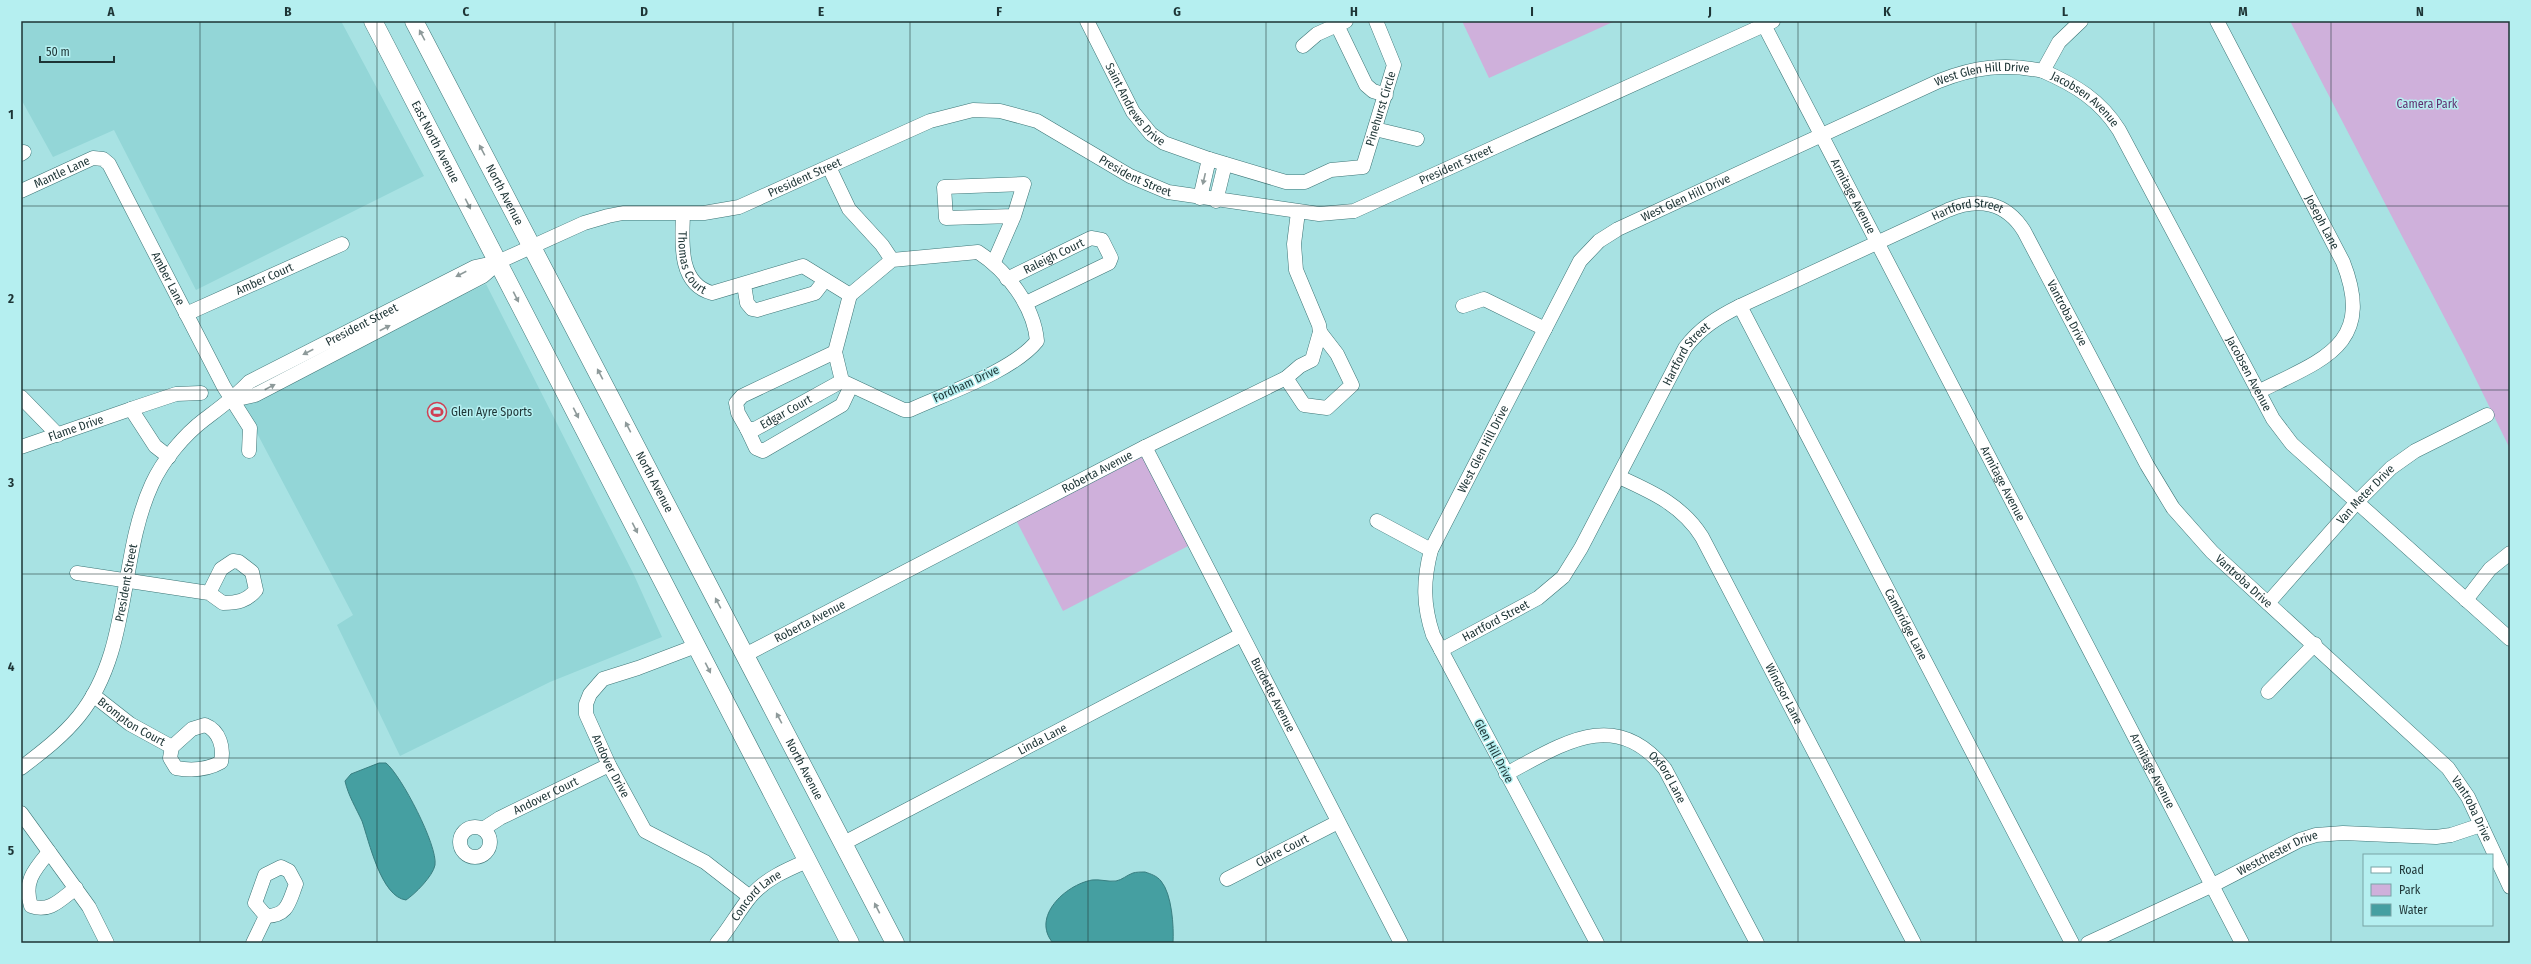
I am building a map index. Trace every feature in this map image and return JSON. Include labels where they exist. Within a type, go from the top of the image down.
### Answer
[{"type":"main road","name":"East North Avenue","points":[[373,21],[498,262]]},
{"type":"main road","name":"North Avenue","points":[[414,21],[533,246],[895,943]]},
{"type":"main road","points":[[498,262],[850,943]]},
{"type":"street","name":"Saint Andrews Drive","points":[[1087,21],[1141,124],[1164,143],[1209,159],[1286,182],[1298,183],[1330,170]]},
{"type":"street","name":"Pinehurst Circle","points":[[1330,170],[1363,167],[1386,95],[1394,65],[1376,21]]},
{"type":"street","name":"West Glen Hill Drive","points":[[1431,550],[1580,261],[1591,247],[1607,235],[1938,81],[1973,69],[2008,66],[2043,71],[2059,42],[2081,21]]},
{"type":"street","name":"Joseph Lane","points":[[2217,21],[2343,262],[2354,296],[2354,311],[2351,323],[2339,345],[2319,361],[2258,392]]},
{"type":"street","points":[[1303,46],[1317,34],[1342,23],[1366,85],[1373,91],[1386,95]]},
{"type":"street","name":"President Street","points":[[21,768],[68,729],[93,695],[116,637],[140,516],[153,483],[169,457],[204,420],[233,400],[249,382],[475,267],[498,262],[584,223],[608,216],[623,213],[683,214],[718,212],[739,207],[930,121],[960,112],[994,111],[1037,121],[1147,184],[1168,192],[1216,201],[1298,212],[1337,214],[1371,205],[1768,23]]},
{"type":"street","name":"Armitage Avenue","points":[[1768,23],[1822,136],[2242,943]]},
{"type":"street","name":"Jacobsen Avenue","points":[[2043,71],[2086,93],[2102,106],[2127,141],[2258,392],[2273,419],[2292,444],[2510,639]]},
{"type":"street","points":[[1375,129],[1418,139]]},
{"type":"street","name":"Mantle Lane","points":[[21,191],[93,158],[104,159]]},
{"type":"street","name":"Amber Lane","points":[[104,159],[109,164],[186,314],[250,428],[249,451]]},
{"type":"street","points":[[1200,198],[1209,159]]},
{"type":"street","points":[[1216,201],[1225,164]]},
{"type":"street","points":[[747,428],[756,448],[763,451],[842,404],[846,384],[835,352],[850,296],[892,260],[882,245],[849,210],[829,167]]},
{"type":"street","points":[[994,262],[1014,216],[1024,184],[944,187],[946,218],[1014,216]]},
{"type":"street","name":"Hartford Street","points":[[1441,650],[1538,598],[1563,577],[1572,565],[1619,477],[1685,348],[1705,326],[1716,317],[1877,242],[1948,210],[1971,202],[1991,204],[2004,209],[2014,217],[2027,236]]},
{"type":"street","name":"Roberta Avenue","points":[[745,655],[1145,447],[1286,378],[1300,366],[1312,360],[1320,332],[1318,318],[1296,270],[1294,244],[1298,212]]},
{"type":"street","name":"Thomas Court","points":[[683,214],[682,255],[693,282],[700,290],[712,293],[744,285],[803,266],[850,296]]},
{"type":"street","name":"Vantroba Drive","points":[[2027,236],[2160,489],[2195,535],[2448,768],[2463,788],[2510,887]]},
{"type":"street","name":"Raleigh Court","points":[[1007,279],[1091,238],[1102,240],[1111,258],[1110,263],[1026,303]]},
{"type":"street","name":"Amber Court","points":[[186,314],[342,244]]},
{"type":"street","name":"Fordham Drive","points":[[846,384],[904,410],[910,410],[967,385],[1029,351],[1037,341],[1036,327],[1026,303],[994,262],[978,252],[892,260]]},
{"type":"street","points":[[744,285],[747,303],[752,309],[757,310],[815,293],[825,280]]},
{"type":"street","points":[[1463,306],[1484,299],[1545,329]]},
{"type":"street","name":"Cambridge Lane","points":[[1740,306],[2072,943]]},
{"type":"street","points":[[1286,378],[1304,405],[1327,408],[1352,385],[1337,354],[1320,332]]},
{"type":"street","name":"Edgar Court","points":[[835,352],[742,396],[736,403],[738,413],[747,428],[755,429],[846,384]]},
{"type":"street","name":"Flame Drive","points":[[21,447],[176,394],[201,393]]},
{"type":"street","points":[[21,397],[58,435]]},
{"type":"street","points":[[130,409],[155,446],[169,457]]},
{"type":"street","name":"Van Meter Drive","points":[[2268,603],[2358,502],[2386,473],[2404,458],[2487,415]]},
{"type":"street","name":"Burdette Avenue","points":[[1145,447],[1401,943]]},
{"type":"street","name":"Windsor Lane","points":[[1619,477],[1667,500],[1679,509],[1702,536],[1914,943]]},
{"type":"street","points":[[1377,521],[1431,550]]},
{"type":"street","name":"Glen Hill Drive","points":[[1431,550],[1424,574],[1424,601],[1429,623],[1441,650],[1596,943]]},
{"type":"street","points":[[2466,600],[2490,569],[2510,553]]},
{"type":"street","points":[[77,573],[209,594]]},
{"type":"street","name":"Linda Lane","points":[[844,843],[1241,635]]},
{"type":"street","points":[[2268,692],[2314,644]]},
{"type":"street","name":"Andover Drive","points":[[696,646],[638,668],[603,679],[593,687],[586,704],[586,714],[609,765],[645,831],[705,862],[750,897]]},
{"type":"street","name":"Brompton Court","points":[[93,695],[130,724],[172,747]]},
{"type":"street","name":"Oxford Lane","points":[[1506,774],[1580,737],[1608,736],[1628,740],[1642,747],[1665,769],[1757,943]]},
{"type":"street","name":"Andover Court","points":[[483,829],[500,818],[609,765]]},
{"type":"street","points":[[21,814],[89,907],[107,943]]},
{"type":"street","name":"Claire Court","points":[[1227,879],[1338,822]]},
{"type":"street","name":"Westchester Drive","points":[[2088,943],[2212,886],[2300,840],[2316,835],[2343,833],[2436,837],[2451,835],[2480,825]]},
{"type":"street","points":[[49,852],[36,868],[29,882],[27,893],[31,906],[41,910],[52,907],[76,888]]},
{"type":"street","name":"Concord Lane","points":[[717,943],[750,897],[775,876],[807,861]]},
{"type":"street","points":[[252,943],[266,916]]},
{"type":"shaded area","points":[[21,21],[341,21],[424,176],[196,290],[114,130],[53,157],[21,99]]},
{"type":"shaded area","points":[[486,284],[634,575],[662,637],[550,682],[400,756],[337,625],[353,615],[240,401]]},
{"type":"green space","points":[[1462,21],[1615,21],[1489,78]]},
{"type":"green space","name":"Camera Park","points":[[2290,21],[2510,21],[2510,449],[2465,357]]},
{"type":"green space","points":[[1144,451],[1192,544],[1063,611],[1015,518]]},
{"type":"water","points":[[379,763],[386,763],[393,770],[409,796],[425,828],[434,856],[435,865],[431,874],[419,889],[406,900],[397,897],[383,879],[372,854],[362,821],[350,796],[345,781],[351,774]]},
{"type":"water","points":[[1145,872],[1154,875],[1159,879],[1168,894],[1173,920],[1173,943],[1053,943],[1047,933],[1046,923],[1049,913],[1054,904],[1071,888],[1092,880],[1116,881],[1133,873]]},
{"type":"place","name":"Glen Ayre Sports","points":[[437,412]]}]
